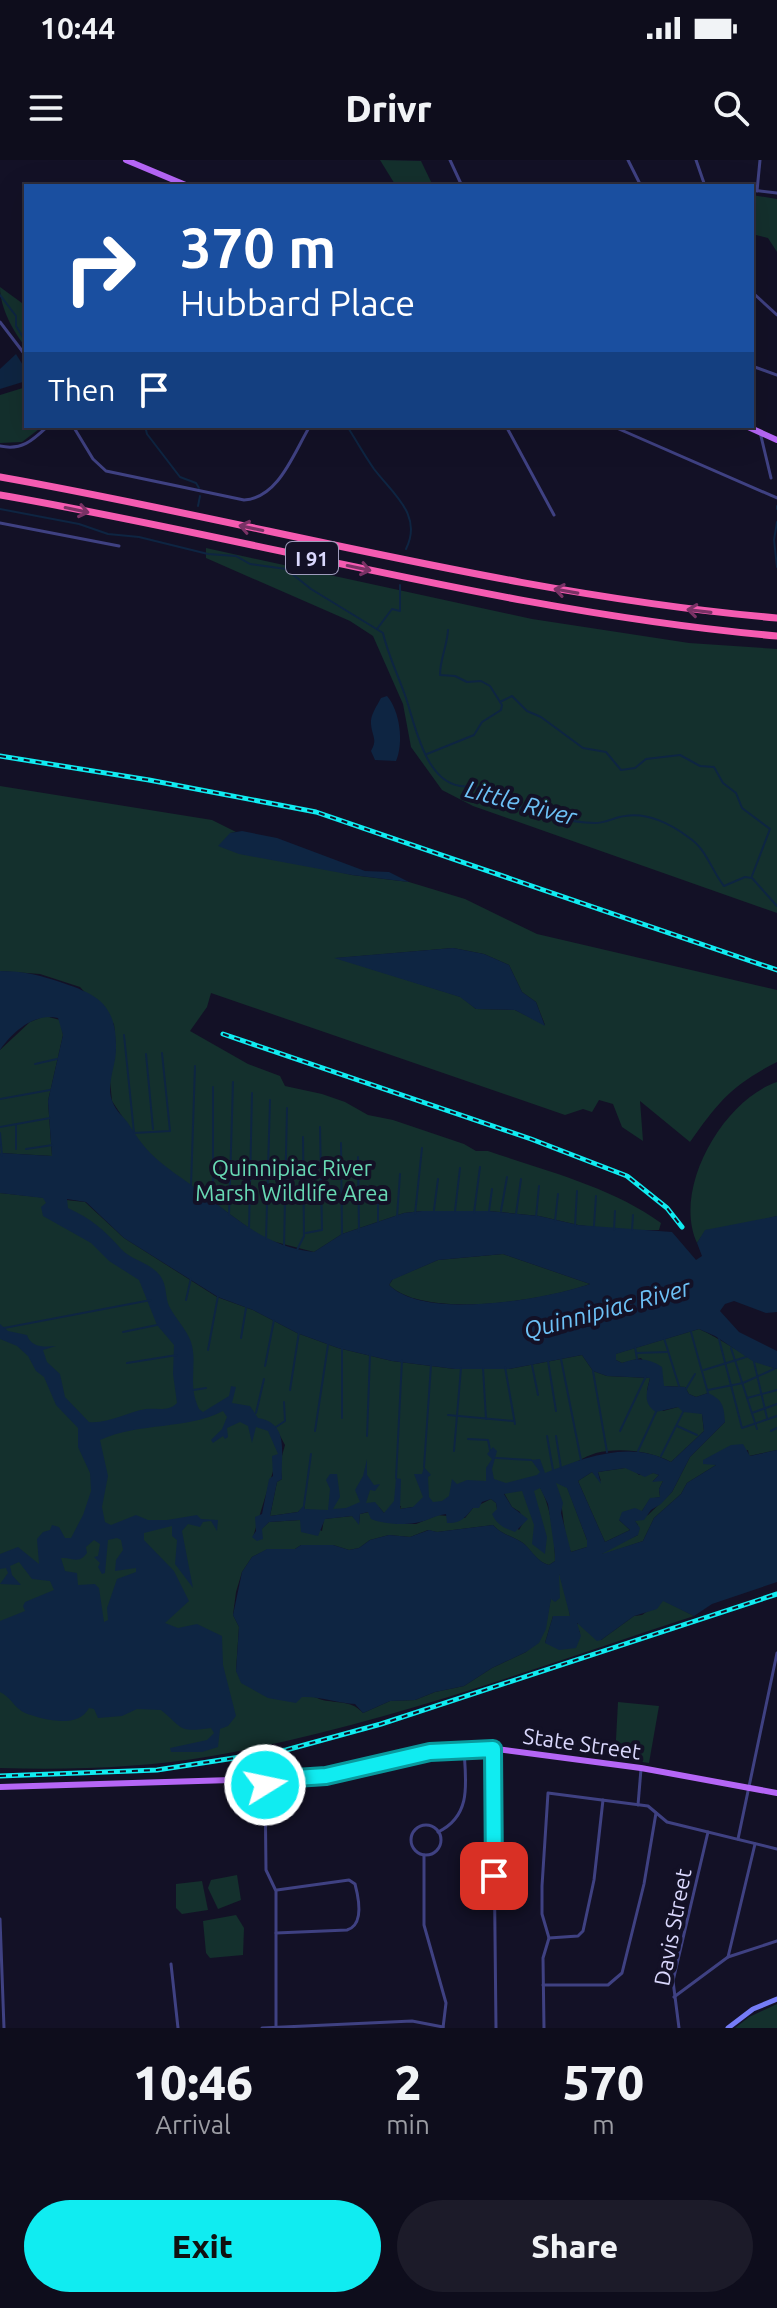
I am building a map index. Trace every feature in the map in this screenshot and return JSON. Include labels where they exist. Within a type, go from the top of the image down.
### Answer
[{"type":"highway","name":"I 91","points":[[0,477],[562,590],[658,606],[777,618]]},
{"type":"highway","name":"I 91","points":[[0,495],[549,606],[671,625],[777,636]]},
{"type":"main road","points":[[126,160],[183,184]]},
{"type":"main road","points":[[751,428],[777,440]]},
{"type":"main road","name":"State Street","points":[[0,1787],[326,1776],[430,1752],[464,1748],[641,1768],[777,1793]]},
{"type":"main road","points":[[728,2028],[759,2006],[777,1999]]},
{"type":"street","points":[[450,160],[461,184]]},
{"type":"street","points":[[628,160],[640,184]]},
{"type":"street","points":[[696,160],[704,184]]},
{"type":"street","points":[[760,160],[755,190],[777,193]]},
{"type":"street","points":[[754,294],[777,315]]},
{"type":"street","points":[[0,322],[24,353]]},
{"type":"street","points":[[754,367],[777,375]]},
{"type":"street","points":[[0,446],[22,446],[45,428]]},
{"type":"street","points":[[74,428],[93,459],[106,471],[244,500],[257,498],[271,489],[309,428]]},
{"type":"street","points":[[507,428],[554,515]]},
{"type":"street","points":[[617,428],[777,498]]},
{"type":"street","points":[[760,432],[771,478]]},
{"type":"street","points":[[0,523],[119,546]]},
{"type":"street","points":[[738,1839],[777,1653]]},
{"type":"street","points":[[438,1832],[457,1818],[464,1804],[464,1748]]},
{"type":"street","points":[[493,1749],[496,2028]]},
{"type":"street","points":[[638,1805],[641,1768]]},
{"type":"street","points":[[265,1780],[266,1870],[276,1891],[276,2028]]},
{"type":"street","points":[[544,2028],[543,1958],[549,1938],[542,1914],[548,1793],[648,1806],[667,1822],[777,1849]]},
{"type":"street","points":[[549,1938],[578,1936],[583,1931],[594,1880],[603,1800]]},
{"type":"street","points":[[543,1985],[608,1985],[622,1973],[656,1813]]},
{"type":"street","points":[[426,1825],[438,1832],[441,1840],[439,1848],[432,1854],[424,1855],[413,1846],[414,1832],[426,1825]]},
{"type":"street","name":"Davis Street","points":[[679,2028],[674,1997],[675,1970],[708,1832]]},
{"type":"street","points":[[728,1957],[755,1844]]},
{"type":"street","points":[[262,2028],[412,2021],[443,2028],[446,2003],[424,1925],[424,1855]]},
{"type":"street","points":[[276,1891],[349,1880],[355,1884],[357,1891],[359,1922],[355,1928],[347,1930],[276,1933]]},
{"type":"street","points":[[0,1919],[4,2028]]},
{"type":"street","points":[[674,1997],[728,1957],[777,1941]]},
{"type":"street","points":[[171,1964],[178,2028]]},
{"type":"green space","points":[[380,160],[421,161],[432,184],[395,184]]},
{"type":"green space","points":[[754,195],[777,199],[777,252],[768,238],[754,234]]},
{"type":"green space","points":[[0,287],[24,305],[24,345],[8,319]]},
{"type":"green space","points":[[24,388],[24,428],[40,428],[22,442],[0,443],[0,395]]},
{"type":"green space","points":[[206,548],[532,619],[689,643],[777,649],[777,913],[473,806],[442,790],[411,747],[403,704],[373,636],[350,621],[206,558]]},
{"type":"green space","name":"Quinnipiac River Marsh Wildlife Area","points":[[0,786],[212,820],[236,832],[230,833],[305,864],[352,875],[409,882],[465,899],[537,934],[777,990],[777,1062],[748,1078],[728,1095],[690,1142],[640,1101],[643,1141],[622,1127],[613,1104],[599,1100],[592,1112],[583,1109],[565,1115],[211,993],[207,1007],[190,1031],[248,1064],[280,1076],[285,1086],[322,1094],[368,1115],[393,1120],[476,1151],[488,1151],[578,1181],[621,1199],[661,1223],[659,1230],[622,1230],[489,1211],[422,1211],[404,1213],[342,1234],[314,1252],[264,1239],[159,1163],[141,1145],[112,1101],[110,1081],[116,1048],[114,1024],[80,987],[40,974],[0,971]],"holes":[[[453,948],[484,954],[509,965],[522,992],[536,1002],[545,1025],[515,1010],[476,1009],[461,997],[337,958]]]},
{"type":"green space","points":[[45,1016],[60,1020],[63,1035],[48,1101],[52,1156],[0,1153],[0,1050],[30,1022]]},
{"type":"green space","points":[[777,1082],[777,1216],[726,1229],[706,1230],[697,1243],[691,1221],[691,1198],[707,1149],[738,1107]]},
{"type":"green space","points":[[0,1193],[85,1202],[124,1238],[217,1297],[338,1348],[392,1361],[455,1369],[509,1369],[582,1355],[593,1371],[607,1376],[650,1378],[647,1390],[663,1411],[678,1407],[702,1414],[704,1431],[671,1462],[645,1453],[615,1450],[596,1453],[560,1468],[558,1483],[567,1487],[587,1547],[571,1552],[555,1486],[540,1487],[553,1533],[555,1561],[549,1565],[538,1559],[523,1543],[493,1525],[437,1532],[428,1530],[410,1537],[389,1535],[349,1550],[333,1545],[301,1545],[295,1549],[268,1549],[252,1557],[242,1572],[236,1592],[233,1615],[239,1627],[236,1671],[253,1689],[269,1696],[310,1696],[351,1705],[363,1713],[390,1701],[415,1700],[464,1686],[526,1652],[545,1629],[551,1597],[555,1601],[557,1576],[562,1573],[570,1616],[553,1616],[545,1643],[580,1632],[575,1625],[580,1623],[601,1640],[663,1600],[694,1616],[455,1695],[274,1744],[133,1766],[0,1768]],"holes":[[[278,1432],[285,1445],[280,1463],[282,1479],[277,1482],[270,1516],[298,1512],[304,1506],[305,1509],[324,1513],[379,1507],[384,1513],[401,1506],[400,1509],[504,1493],[512,1507],[520,1512],[523,1523],[519,1530],[491,1499],[473,1508],[465,1518],[438,1515],[416,1524],[397,1524],[369,1512],[360,1514],[359,1523],[352,1516],[324,1519],[322,1531],[300,1520],[269,1522],[253,1537],[278,1455]]]},
{"type":"green space","points":[[503,1254],[590,1284],[545,1296],[487,1304],[430,1302],[406,1296],[389,1285],[393,1279],[438,1260]]},
{"type":"green space","points":[[699,1329],[756,1361],[777,1369],[777,1450],[749,1456],[748,1450],[715,1463],[687,1483],[681,1494],[654,1518],[643,1541],[602,1555],[603,1551],[638,1535],[638,1525],[634,1520],[648,1515],[672,1492],[690,1457],[725,1422],[708,1393],[696,1397],[689,1394],[685,1387],[664,1386],[641,1358],[622,1363],[616,1360],[615,1354]]},
{"type":"green space","points":[[631,1468],[639,1475],[659,1475],[653,1481],[663,1481],[659,1489],[660,1497],[650,1499],[642,1511],[619,1520],[630,1530],[605,1542],[578,1481],[592,1472],[601,1481],[598,1472]]},
{"type":"green space","points":[[618,1702],[659,1706],[649,1763],[615,1758]]},
{"type":"green space","points":[[237,1875],[241,1900],[218,1909],[208,1888],[211,1880]]},
{"type":"green space","points":[[202,1881],[208,1910],[182,1914],[176,1908],[176,1884]]},
{"type":"green space","points":[[236,1915],[244,1928],[243,1955],[210,1958],[206,1953],[203,1921]]},
{"type":"green space","points":[[777,2004],[777,2028],[735,2028],[749,2017]]},
{"type":"water","points":[[16,354],[24,367],[24,382],[0,389],[0,369]]},
{"type":"water","points":[[387,696],[395,710],[399,727],[400,745],[396,761],[375,760],[371,751],[374,741],[372,717],[381,698]]},
{"type":"water","points":[[242,831],[277,838],[365,871],[389,872],[409,882],[239,854],[218,846],[230,833]]},
{"type":"water","points":[[453,948],[484,954],[509,965],[522,992],[536,1002],[545,1026],[515,1010],[476,1009],[460,997],[334,958]]},
{"type":"water","name":"Quinnipiac River","points":[[0,971],[40,976],[68,985],[100,1001],[112,1019],[115,1032],[116,1056],[111,1097],[116,1109],[143,1145],[166,1167],[238,1220],[265,1237],[296,1249],[314,1252],[342,1234],[404,1213],[489,1211],[539,1216],[578,1225],[672,1232],[696,1260],[702,1256],[697,1243],[705,1230],[777,1216],[777,1312],[766,1313],[734,1301],[725,1304],[720,1311],[739,1332],[777,1351],[777,1369],[754,1362],[699,1329],[616,1354],[616,1360],[622,1363],[642,1359],[662,1367],[664,1386],[685,1387],[689,1394],[696,1397],[708,1393],[717,1398],[722,1404],[725,1422],[690,1457],[672,1492],[644,1520],[635,1521],[640,1528],[638,1535],[602,1554],[643,1541],[654,1518],[681,1494],[687,1483],[716,1465],[703,1464],[703,1460],[731,1445],[743,1444],[750,1456],[777,1450],[777,1582],[712,1604],[694,1616],[663,1601],[657,1609],[634,1616],[597,1641],[577,1623],[581,1636],[576,1648],[559,1650],[545,1643],[553,1616],[570,1616],[559,1574],[560,1598],[555,1602],[551,1599],[546,1629],[539,1643],[464,1686],[415,1700],[390,1701],[363,1713],[355,1704],[302,1697],[296,1703],[268,1698],[241,1683],[236,1671],[239,1627],[233,1615],[242,1572],[252,1557],[267,1549],[333,1545],[349,1550],[389,1535],[410,1537],[429,1530],[437,1532],[493,1525],[523,1543],[538,1559],[549,1565],[555,1561],[555,1554],[548,1504],[540,1488],[534,1491],[547,1537],[545,1554],[532,1544],[534,1525],[522,1491],[504,1494],[512,1507],[528,1519],[515,1532],[496,1521],[492,1514],[497,1509],[496,1503],[491,1499],[482,1502],[479,1508],[473,1508],[459,1521],[447,1523],[446,1514],[399,1524],[371,1519],[368,1512],[360,1514],[359,1525],[352,1516],[325,1519],[318,1536],[301,1532],[300,1520],[269,1522],[262,1529],[263,1539],[257,1541],[252,1537],[256,1531],[255,1517],[262,1514],[269,1479],[273,1476],[272,1456],[278,1454],[268,1431],[256,1427],[252,1443],[248,1426],[240,1422],[227,1428],[228,1437],[225,1439],[223,1436],[213,1443],[211,1440],[222,1429],[227,1417],[223,1411],[194,1421],[115,1434],[100,1440],[108,1476],[102,1507],[105,1522],[111,1525],[136,1515],[148,1520],[197,1515],[201,1519],[218,1520],[217,1531],[211,1521],[203,1522],[200,1527],[188,1524],[182,1531],[193,1588],[175,1564],[177,1540],[172,1536],[172,1526],[144,1533],[144,1540],[174,1571],[189,1601],[165,1623],[178,1628],[197,1624],[222,1636],[223,1665],[236,1716],[228,1726],[220,1729],[218,1747],[202,1752],[171,1752],[170,1748],[207,1740],[214,1733],[211,1728],[182,1728],[161,1710],[137,1709],[122,1716],[98,1718],[94,1709],[89,1708],[84,1715],[69,1721],[41,1718],[21,1711],[0,1692],[0,1621],[25,1611],[25,1602],[54,1590],[50,1581],[32,1579],[19,1562],[10,1566],[12,1575],[21,1585],[0,1584],[8,1573],[6,1568],[0,1569],[0,1554],[18,1547],[39,1564],[37,1539],[52,1525],[59,1527],[65,1538],[71,1538],[91,1491],[90,1473],[78,1447],[78,1428],[56,1405],[44,1377],[36,1371],[28,1356],[17,1346],[0,1339],[0,1324],[8,1331],[27,1335],[35,1344],[56,1346],[43,1350],[47,1362],[60,1374],[65,1397],[89,1422],[146,1409],[166,1409],[177,1403],[173,1374],[174,1345],[157,1325],[139,1280],[109,1261],[91,1243],[43,1216],[41,1207],[46,1203],[43,1198],[0,1193],[0,1153],[52,1156],[48,1101],[63,1035],[58,1018],[41,1018],[25,1025],[0,1050]],"holes":[[[67,1199],[86,1202],[124,1238],[218,1297],[338,1348],[392,1361],[455,1369],[509,1369],[582,1355],[593,1371],[607,1376],[650,1378],[647,1396],[649,1405],[656,1412],[678,1407],[683,1412],[702,1414],[704,1431],[671,1462],[640,1452],[608,1453],[545,1473],[540,1459],[531,1460],[540,1472],[537,1475],[506,1483],[494,1479],[492,1469],[497,1451],[493,1447],[487,1454],[492,1459],[486,1468],[486,1481],[467,1480],[457,1484],[452,1479],[449,1496],[433,1502],[429,1497],[428,1477],[431,1475],[424,1467],[422,1474],[414,1474],[423,1497],[413,1507],[400,1509],[401,1479],[396,1478],[394,1501],[384,1513],[375,1502],[366,1503],[370,1490],[375,1491],[380,1484],[374,1485],[367,1475],[367,1459],[363,1476],[355,1490],[360,1502],[333,1509],[340,1497],[337,1474],[330,1474],[326,1480],[330,1489],[328,1510],[305,1509],[304,1505],[298,1512],[270,1516],[277,1482],[282,1479],[280,1434],[268,1421],[258,1418],[250,1406],[232,1403],[236,1387],[231,1386],[229,1396],[203,1412],[199,1409],[195,1400],[191,1342],[169,1306],[161,1277],[152,1268],[125,1253],[97,1226],[68,1208]],[[503,1254],[590,1284],[545,1296],[487,1304],[430,1302],[406,1296],[389,1285],[392,1280],[438,1260]],[[625,1468],[645,1477],[653,1473],[659,1475],[652,1482],[663,1481],[659,1489],[660,1497],[650,1498],[642,1511],[635,1508],[622,1512],[619,1520],[630,1530],[605,1542],[578,1481],[592,1472],[601,1484],[598,1472]],[[556,1483],[567,1488],[587,1547],[571,1552],[561,1513],[563,1503]],[[117,1538],[121,1540],[123,1550],[116,1560],[115,1571],[136,1568],[136,1572],[117,1579],[107,1608],[108,1620],[104,1622],[99,1588],[95,1584],[78,1585],[77,1573],[65,1571],[61,1558],[81,1559],[87,1553],[86,1547],[94,1540],[100,1544],[98,1556],[94,1557],[100,1563],[98,1567],[102,1574],[105,1573],[108,1540]]]},
{"type":"waterway","name":"Little River","points":[[0,295],[16,316],[16,326],[24,339]]},
{"type":"waterway","name":"Little River","points":[[146,428],[180,477],[196,483],[199,488]]},
{"type":"waterway","points":[[348,428],[370,464],[404,506],[411,526],[406,549]]},
{"type":"waterway","name":"Little River","points":[[198,506],[200,496]]},
{"type":"waterway","name":"Little River","points":[[0,509],[208,554],[236,556],[250,564],[286,569],[311,589],[383,633],[419,741],[434,769],[444,779],[564,819],[595,823],[633,815],[658,820],[694,842],[724,886],[745,877],[752,878],[777,906]]},
{"type":"waterway","points":[[777,522],[774,540],[777,567]]},
{"type":"waterway","points":[[377,629],[392,609],[400,611],[400,585]]},
{"type":"waterway","points":[[427,754],[474,735],[482,722],[501,710],[502,705],[490,686],[481,681],[467,682],[455,676],[440,675],[448,630]]},
{"type":"waterway","points":[[500,702],[512,696],[527,711],[541,717],[583,748],[606,752],[621,770],[635,768],[646,759],[680,755],[700,766],[714,767],[723,783],[736,793],[742,808],[770,829],[752,876]]},
{"type":"waterway","points":[[124,1035],[134,1133]]},
{"type":"waterway","points":[[134,1133],[170,1131],[162,1053]]},
{"type":"waterway","points":[[146,1054],[153,1129]]},
{"type":"waterway","points":[[35,1064],[57,1059]]},
{"type":"waterway","points":[[191,1185],[195,1066]]},
{"type":"waterway","points":[[229,1215],[233,1082]]},
{"type":"waterway","points":[[213,1087],[213,1202]]},
{"type":"waterway","points":[[0,1099],[50,1090]]},
{"type":"waterway","points":[[249,1228],[252,1093]]},
{"type":"waterway","points":[[266,1239],[270,1100]]},
{"type":"waterway","points":[[284,1247],[287,1108]]},
{"type":"waterway","points":[[0,1127],[50,1118]]},
{"type":"waterway","points":[[16,1126],[16,1149]]},
{"type":"waterway","points":[[306,1233],[322,1230],[320,1127]]},
{"type":"waterway","points":[[0,1133],[2,1156]]},
{"type":"waterway","points":[[297,1250],[304,1236],[303,1137]]},
{"type":"waterway","points":[[341,1143],[342,1234]]},
{"type":"waterway","points":[[26,1149],[53,1145]]},
{"type":"waterway","points":[[415,1214],[422,1148]]},
{"type":"waterway","points":[[358,1157],[359,1232]]},
{"type":"waterway","points":[[474,1213],[480,1167]]},
{"type":"waterway","points":[[455,1211],[460,1168]]},
{"type":"waterway","points":[[397,1217],[400,1174]]},
{"type":"waterway","points":[[501,1211],[507,1177]]},
{"type":"waterway","points":[[434,1210],[438,1179]]},
{"type":"waterway","points":[[516,1214],[521,1179]]},
{"type":"waterway","points":[[536,1217],[539,1186]]},
{"type":"waterway","points":[[489,1211],[492,1189]]},
{"type":"waterway","points":[[378,1191],[378,1222]]},
{"type":"waterway","points":[[575,1226],[577,1191]]},
{"type":"waterway","points":[[555,1221],[558,1194]]},
{"type":"waterway","points":[[594,1226],[596,1196]]},
{"type":"waterway","points":[[614,1230],[615,1211]]},
{"type":"waterway","points":[[632,1230],[633,1215]]},
{"type":"waterway","points":[[186,1300],[191,1278]]},
{"type":"waterway","points":[[208,1350],[218,1296]]},
{"type":"waterway","points":[[4,1328],[151,1300]]},
{"type":"waterway","points":[[241,1338],[246,1308]]},
{"type":"waterway","points":[[265,1366],[274,1320]]},
{"type":"waterway","points":[[123,1332],[157,1325]]},
{"type":"waterway","points":[[290,1390],[299,1332]]},
{"type":"waterway","points":[[691,1332],[708,1393]]},
{"type":"waterway","points":[[664,1338],[679,1386]]},
{"type":"waterway","points":[[719,1339],[742,1428],[777,1416]]},
{"type":"waterway","points":[[315,1431],[328,1345]]},
{"type":"waterway","points":[[342,1347],[342,1418]]},
{"type":"waterway","points":[[635,1347],[637,1359]]},
{"type":"waterway","points":[[731,1348],[757,1429]]},
{"type":"waterway","points":[[636,1353],[667,1352]]},
{"type":"waterway","points":[[367,1436],[370,1354]]},
{"type":"waterway","points":[[127,1363],[177,1355]]},
{"type":"waterway","points":[[704,1370],[746,1357]]},
{"type":"waterway","points":[[561,1359],[581,1460]]},
{"type":"waterway","points":[[396,1478],[402,1360]]},
{"type":"waterway","points":[[548,1361],[556,1411]]},
{"type":"waterway","points":[[754,1362],[767,1418]]},
{"type":"waterway","points":[[424,1467],[431,1365]]},
{"type":"waterway","points":[[532,1365],[538,1395]]},
{"type":"waterway","points":[[505,1367],[515,1424]]},
{"type":"waterway","points":[[454,1451],[461,1368]]},
{"type":"waterway","points":[[483,1368],[486,1419]]},
{"type":"waterway","points":[[708,1390],[743,1383],[774,1369]]},
{"type":"waterway","points":[[593,1371],[607,1452]]},
{"type":"waterway","points":[[686,1389],[695,1374]]},
{"type":"waterway","points":[[620,1431],[646,1376]]},
{"type":"waterway","points":[[256,1413],[264,1379]]},
{"type":"waterway","points":[[193,1390],[206,1388]]},
{"type":"waterway","points":[[747,1398],[777,1390]]},
{"type":"waterway","points":[[276,1427],[285,1421],[284,1402]]},
{"type":"waterway","points":[[752,1413],[777,1404]]},
{"type":"waterway","points":[[638,1451],[656,1412]]},
{"type":"waterway","points":[[661,1456],[683,1412]]},
{"type":"waterway","points":[[448,1415],[513,1421]]},
{"type":"waterway","points":[[677,1426],[697,1435]]},
{"type":"waterway","points":[[771,1431],[777,1428]]},
{"type":"waterway","points":[[547,1436],[553,1470]]},
{"type":"waterway","points":[[556,1436],[561,1468]]},
{"type":"waterway","points":[[468,1439],[488,1440],[490,1450]]},
{"type":"waterway","points":[[304,1505],[311,1454]]},
{"type":"waterway","points":[[496,1458],[531,1460]]},
{"type":"railway","points":[[0,756],[316,812],[777,970]]},
{"type":"railway","points":[[223,1034],[531,1139],[627,1176],[667,1208],[682,1227]]},
{"type":"railway","points":[[0,1776],[157,1770],[286,1750],[381,1724],[777,1594]]},
{"type":"route","points":[[265,1785],[265,1780],[326,1776],[430,1752],[493,1749],[494,1876]]}]
